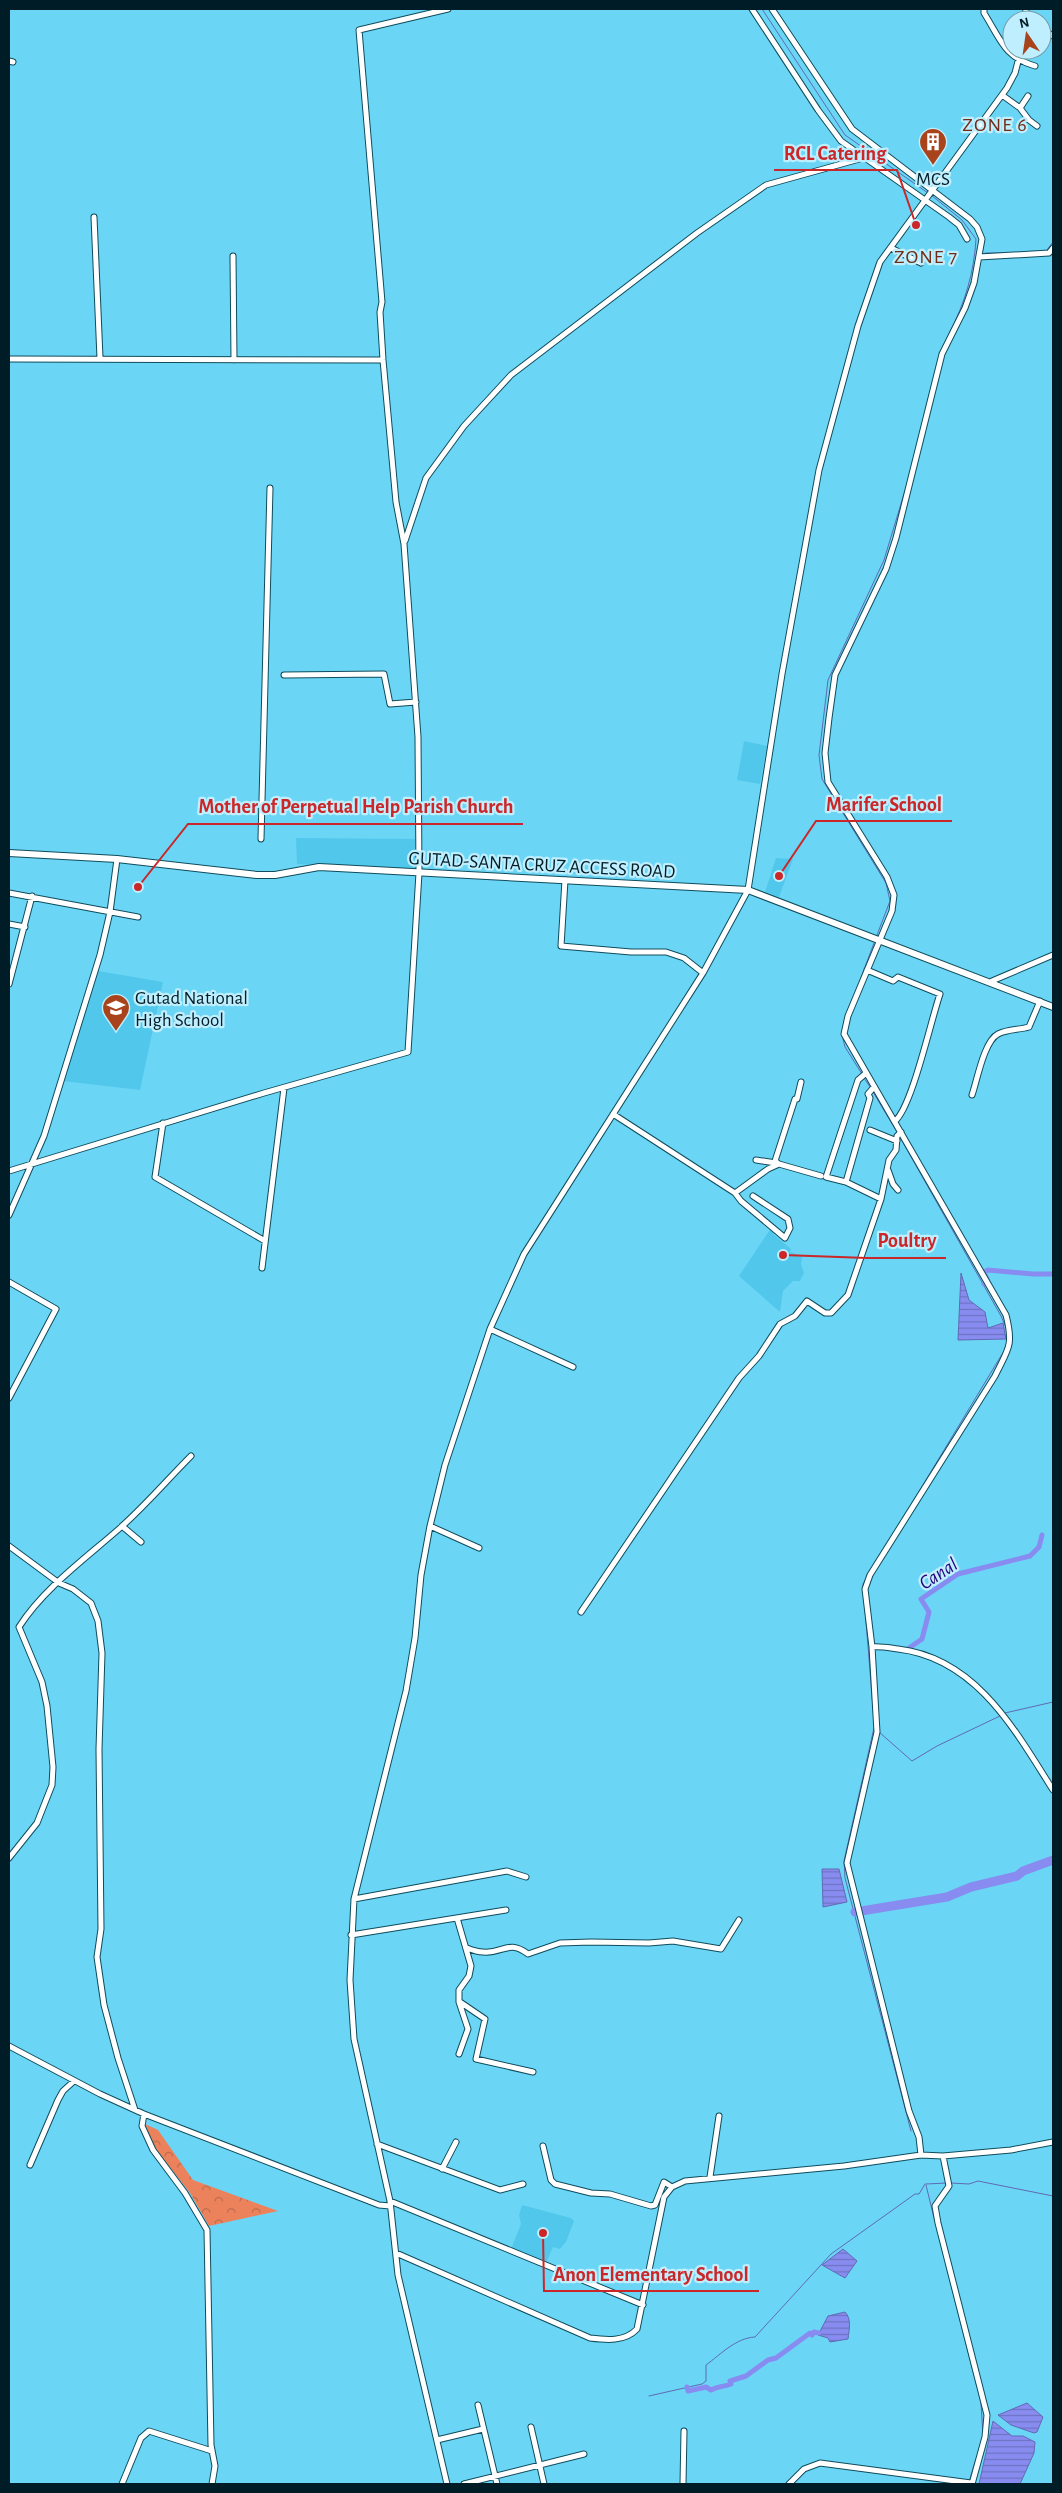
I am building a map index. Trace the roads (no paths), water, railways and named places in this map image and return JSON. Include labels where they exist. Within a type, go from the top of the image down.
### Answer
[{"type":"main road","name":"GUTAD-SANTA CRUZ ACCESS ROAD","points":[[9,853],[116,859],[256,875],[319,867],[748,890],[992,981],[1053,1007]]},
{"type":"street","points":[[9,1171],[163,1123],[408,1052],[419,873],[416,702],[404,544],[396,502],[383,360],[380,317],[382,302],[359,30],[448,9]]},
{"type":"street","points":[[752,9],[841,141],[863,158],[901,182],[929,194],[959,225],[967,239]]},
{"type":"street","points":[[772,9],[852,129],[929,194],[977,227],[982,239],[965,308],[942,354],[896,538],[886,569],[835,675],[825,753],[828,782],[887,877],[894,895],[892,912],[878,939],[848,1016],[844,1034],[865,1074],[895,1121],[1006,1315],[1012,1336],[1008,1350],[995,1376],[870,1575],[865,1589],[872,1647],[877,1732],[847,1863],[909,2112],[919,2137],[921,2155]]},
{"type":"street","points":[[984,9],[984,13],[1007,51],[1019,61],[1035,66]]},
{"type":"street","points":[[447,2484],[398,2275],[390,2204],[350,2012],[351,1935],[354,1899],[406,1691],[415,1638],[421,1575],[430,1526],[445,1465],[490,1329],[524,1254],[703,973],[748,890],[782,674],[819,470],[860,317],[874,274],[929,194],[1002,95],[1012,80],[1019,61]]},
{"type":"street","points":[[1002,95],[1020,108],[1029,120],[1037,126]]},
{"type":"street","points":[[1020,108],[1028,96]]},
{"type":"street","points":[[404,544],[426,478],[464,426],[511,375],[696,233],[766,185],[863,158]]},
{"type":"street","points":[[94,217],[100,358]]},
{"type":"street","points":[[891,248],[921,263]]},
{"type":"street","points":[[979,257],[1049,253],[1053,248]]},
{"type":"street","points":[[233,256],[234,360]]},
{"type":"street","points":[[9,359],[383,360]]},
{"type":"street","points":[[261,839],[270,488]]},
{"type":"street","points":[[284,675],[384,674],[390,704],[416,702]]},
{"type":"street","points":[[9,1215],[44,1136],[100,954],[110,912],[116,859]]},
{"type":"street","points":[[565,880],[561,946],[631,952],[666,952],[684,958],[703,973]]},
{"type":"street","points":[[9,893],[138,917]]},
{"type":"street","points":[[9,984],[32,896]]},
{"type":"street","points":[[9,924],[25,927]]},
{"type":"street","points":[[992,981],[1053,955]]},
{"type":"street","points":[[867,970],[893,980],[898,978],[940,994],[903,1112],[895,1121]]},
{"type":"street","points":[[972,1095],[983,1058],[994,1036],[1010,1030],[1029,1027],[1040,1002]]},
{"type":"street","points":[[865,1074],[858,1080],[826,1177],[846,1182],[881,1199]]},
{"type":"street","points":[[779,1164],[775,1161],[779,1143],[795,1099],[797,1099],[801,1082]]},
{"type":"street","points":[[846,1182],[864,1124],[870,1098],[868,1094],[874,1087]]},
{"type":"street","points":[[262,1268],[284,1088]]},
{"type":"street","points":[[613,1114],[735,1193],[768,1225],[785,1238],[790,1228],[788,1218],[753,1196]]},
{"type":"street","points":[[163,1123],[155,1177],[265,1241]]},
{"type":"street","points":[[870,1130],[897,1141]]},
{"type":"street","points":[[581,1612],[739,1378],[759,1356],[780,1324],[795,1316],[807,1300],[826,1313],[831,1313],[848,1295],[881,1199],[889,1160],[896,1150],[897,1136],[901,1132]]},
{"type":"street","points":[[756,1160],[772,1161],[821,1176]]},
{"type":"street","points":[[735,1193],[768,1169],[779,1164]]},
{"type":"street","points":[[887,1170],[898,1190]]},
{"type":"street","points":[[9,1282],[56,1309],[9,1398]]},
{"type":"street","points":[[490,1329],[573,1367]]},
{"type":"street","points":[[9,1858],[37,1822],[52,1785],[53,1767],[47,1706],[42,1682],[19,1627],[28,1613],[122,1526],[191,1456]]},
{"type":"street","points":[[122,1526],[141,1542]]},
{"type":"street","points":[[430,1526],[479,1548]]},
{"type":"street","points":[[9,1546],[59,1583],[73,1589],[91,1603],[98,1620],[102,1653],[99,1749],[101,1929],[97,1958],[104,2005],[118,2058],[134,2103],[133,2109]]},
{"type":"street","points":[[872,1647],[913,1651],[943,1662],[969,1678],[992,1701],[1053,1790]]},
{"type":"street","points":[[354,1899],[507,1871],[526,1877]]},
{"type":"street","points":[[351,1935],[506,1910]]},
{"type":"street","points":[[457,1918],[460,1934],[467,1948],[470,1972],[459,1990],[459,2002],[468,2029],[459,2054]]},
{"type":"street","points":[[467,1948],[484,1953],[512,1946],[522,1949],[528,1954],[560,1943],[649,1943],[673,1941],[721,1949],[740,1920]]},
{"type":"street","points":[[459,2002],[485,2018],[476,2059],[533,2072]]},
{"type":"street","points":[[9,2046],[144,2114],[379,2205],[390,2204],[643,2305]]},
{"type":"street","points":[[30,2165],[58,2100],[63,2091],[74,2080]]},
{"type":"street","points":[[144,2114],[142,2126],[153,2150],[185,2193],[207,2230],[212,2451],[215,2466],[212,2484]]},
{"type":"street","points":[[710,2177],[719,2116]]},
{"type":"street","points":[[442,2169],[456,2142]]},
{"type":"street","points":[[396,2253],[590,2338],[606,2340],[632,2335],[637,2329],[664,2197],[672,2187],[685,2181],[710,2177],[844,2166],[921,2155],[943,2156],[1011,2150],[1053,2142]]},
{"type":"street","points":[[377,2144],[500,2190],[523,2184]]},
{"type":"street","points":[[544,2146],[551,2180],[555,2184],[591,2193],[610,2194],[651,2206],[655,2205],[664,2182],[672,2187]]},
{"type":"street","points":[[789,2484],[804,2470],[820,2464],[966,2483],[985,2437],[987,2415],[935,2206],[949,2186],[943,2156]]},
{"type":"street","points":[[478,2405],[497,2484]]},
{"type":"street","points":[[531,2427],[538,2465],[544,2484]]},
{"type":"street","points":[[437,2440],[483,2429]]},
{"type":"street","points":[[122,2484],[141,2438],[148,2431],[212,2451]]},
{"type":"street","points":[[683,2484],[684,2432]]},
{"type":"street","points":[[464,2484],[584,2454]]},
{"type":"waterway","points":[[762,9],[845,135],[928,193]]},
{"type":"waterway","points":[[931,195],[962,220],[976,239],[968,287],[950,332]]},
{"type":"waterway","points":[[1047,250],[1053,242]]},
{"type":"waterway","points":[[985,253],[1001,253]]},
{"type":"waterway","points":[[877,935],[890,901],[886,883],[822,779],[819,755],[828,680],[884,560],[907,484]]},
{"type":"waterway","points":[[854,996],[874,943]]},
{"type":"waterway","points":[[842,1032],[845,1018]]},
{"type":"waterway","points":[[842,1035],[845,1047],[862,1074]]},
{"type":"waterway","points":[[864,1078],[870,1087]]},
{"type":"waterway","points":[[873,1092],[897,1132]]},
{"type":"waterway","points":[[901,1139],[1001,1316],[1007,1330]]},
{"type":"waterway","points":[[984,1284],[988,1282],[984,1272],[988,1270],[1053,1274]]},
{"type":"waterway","points":[[874,1721],[863,1584],[1004,1351]]},
{"type":"waterway","name":"Canal","points":[[909,1648],[922,1639],[929,1612],[921,1599],[958,1574],[1030,1556],[1039,1547],[1042,1535]]},
{"type":"waterway","points":[[1005,1713],[1053,1702]]},
{"type":"waterway","points":[[879,1732],[912,1761],[937,1746],[1000,1716]]},
{"type":"waterway","points":[[874,1728],[844,1861],[845,1878],[911,2131]]},
{"type":"waterway","points":[[855,1912],[947,1897],[971,1887],[1017,1876],[1023,1871],[1053,1860]]},
{"type":"waterway","points":[[951,2183],[969,2184],[978,2181],[1053,2196]]},
{"type":"waterway","points":[[926,2184],[947,2183]]},
{"type":"waterway","points":[[649,2396],[702,2384],[706,2381],[706,2365],[735,2343],[755,2337],[831,2254],[915,2194],[919,2194],[925,2184]]},
{"type":"waterway","points":[[926,2185],[935,2222]]},
{"type":"waterway","points":[[946,2265],[977,2387]]},
{"type":"waterway","points":[[687,2387],[688,2391],[706,2387],[711,2390],[731,2384],[730,2381],[746,2376],[768,2360],[776,2358],[810,2333],[812,2335],[814,2332],[819,2333]]},
{"type":"waterway","points":[[981,2403],[983,2436]]},
{"type":"waterway","points":[[969,2482],[976,2459]]},
{"type":"place","name":"MCS","points":[[933,166]]},
{"type":"place","name":"RCL Catering","points":[[916,225]]},
{"type":"place","name":"Marifer School","points":[[779,876]]},
{"type":"place","name":"Mother of Perpetual Help Parish Church","points":[[138,887]]},
{"type":"place","name":"Gutad National High School","points":[[116,1032]]},
{"type":"place","name":"Poultry","points":[[783,1255]]},
{"type":"place","name":"Anon Elementary School","points":[[543,2233]]},
{"type":"district","name":"ZONE 6","points":[[995,124]]},
{"type":"district","name":"ZONE 7","points":[[926,256]]}]
